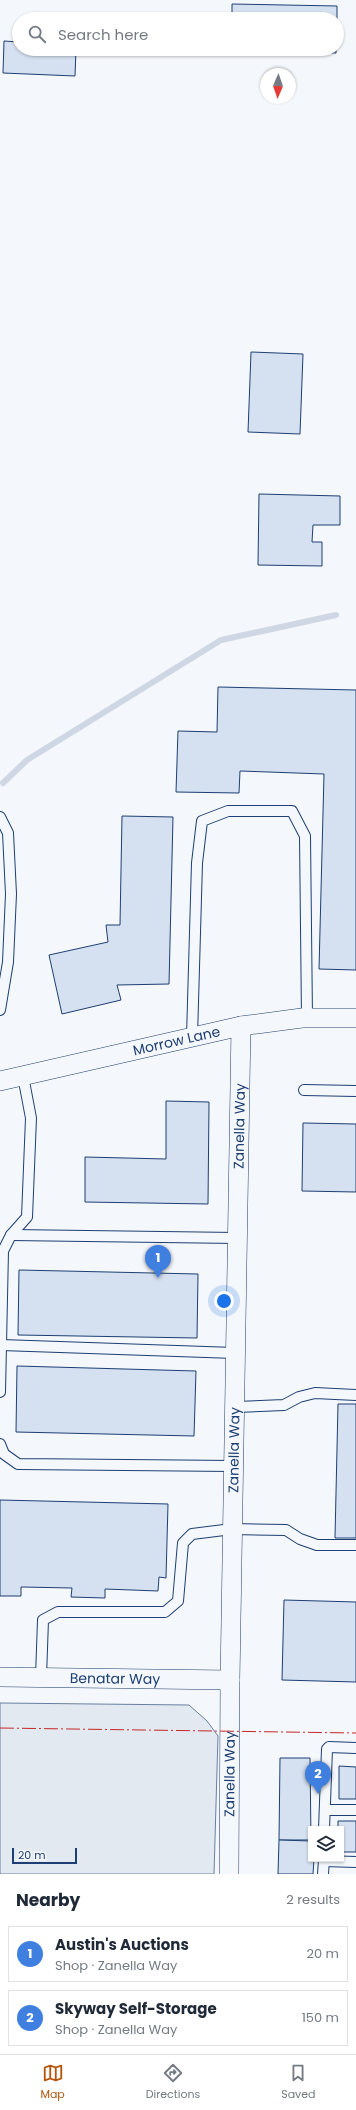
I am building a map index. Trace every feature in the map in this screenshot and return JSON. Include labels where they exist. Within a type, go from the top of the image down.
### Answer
[{"type":"street","name":"Morrow Lane","points":[[0,1081],[241,1026],[307,1018],[356,1018]]},
{"type":"street","name":"Zanella Way","points":[[230,1874],[230,1680],[241,1026]]},
{"type":"street","name":"Benatar Way","points":[[0,1677],[230,1680]]},
{"type":"lane","points":[[192,1037],[197,863],[202,821],[228,811],[292,811],[305,836],[307,1018]]},
{"type":"lane","points":[[0,817],[8,833],[11,894],[8,962],[0,1010]]},
{"type":"lane","points":[[0,1392],[3,1251],[12,1235],[27,1217],[31,1118],[24,1076]]},
{"type":"lane","points":[[304,1090],[356,1091]]},
{"type":"lane","points":[[12,1235],[237,1238]]},
{"type":"lane","points":[[1,1345],[235,1352]]},
{"type":"lane","points":[[235,1407],[284,1405],[299,1397],[315,1393],[356,1395]]},
{"type":"lane","points":[[0,1444],[4,1454],[18,1464],[233,1466]]},
{"type":"lane","points":[[41,1677],[43,1620],[58,1612],[165,1612],[178,1601],[183,1543],[192,1534],[232,1529],[286,1530],[300,1539],[317,1545],[356,1546]]},
{"type":"lane","points":[[324,1826],[327,1749],[329,1747],[356,1748]]},
{"type":"lane","points":[[325,1810],[356,1810]]},
{"type":"lane","points":[[344,1861],[356,1862]]},
{"type":"lane","points":[[323,1874],[324,1862]]},
{"type":"shaded area","points":[[0,1703],[189,1705],[207,1721],[218,1736],[214,1874],[0,1874]]},
{"type":"building","points":[[232,4],[337,6],[337,12],[232,12]]},
{"type":"building","points":[[4,41],[12,42],[12,56],[76,56],[75,76],[3,73]]},
{"type":"building","points":[[251,352],[303,354],[300,434],[248,432]]},
{"type":"building","points":[[259,494],[340,496],[340,525],[313,525],[312,542],[322,542],[322,566],[258,565]]},
{"type":"building","points":[[218,687],[356,690],[356,970],[319,969],[324,774],[240,771],[239,793],[176,792],[178,731],[217,732]]},
{"type":"building","points":[[122,816],[173,817],[169,984],[117,985],[121,1000],[62,1014],[49,955],[108,942],[106,925],[120,925]]},
{"type":"building","points":[[166,1101],[209,1102],[208,1204],[85,1202],[85,1157],[166,1159]]},
{"type":"building","points":[[303,1123],[356,1124],[356,1192],[302,1191]]},
{"type":"building","points":[[19,1270],[198,1274],[197,1338],[18,1335]]},
{"type":"building","points":[[17,1366],[196,1371],[194,1436],[16,1432]]},
{"type":"building","points":[[338,1404],[356,1404],[356,1538],[335,1538]]},
{"type":"building","points":[[0,1500],[168,1504],[166,1578],[159,1577],[158,1591],[105,1589],[105,1598],[71,1597],[72,1588],[21,1587],[21,1596],[0,1596]]},
{"type":"building","points":[[284,1600],[356,1602],[356,1682],[282,1680]]},
{"type":"building","points":[[280,1758],[310,1758],[311,1826],[308,1826],[308,1840],[279,1840]]},
{"type":"building","points":[[339,1766],[356,1767],[356,1799],[339,1799]]},
{"type":"building","points":[[338,1821],[356,1821],[356,1852],[344,1852],[344,1826],[338,1826]]},
{"type":"building","points":[[279,1840],[308,1841],[308,1862],[314,1862],[313,1874],[278,1874]]},
{"type":"waterway","points":[[3,783],[27,760],[221,640],[336,615]]},
{"type":"power","points":[[0,1728],[356,1733]]},
{"type":"place","name":"Austin's Auctions","points":[[158,1278]]},
{"type":"place","name":"Skyway Self-Storage","points":[[318,1794]]}]
